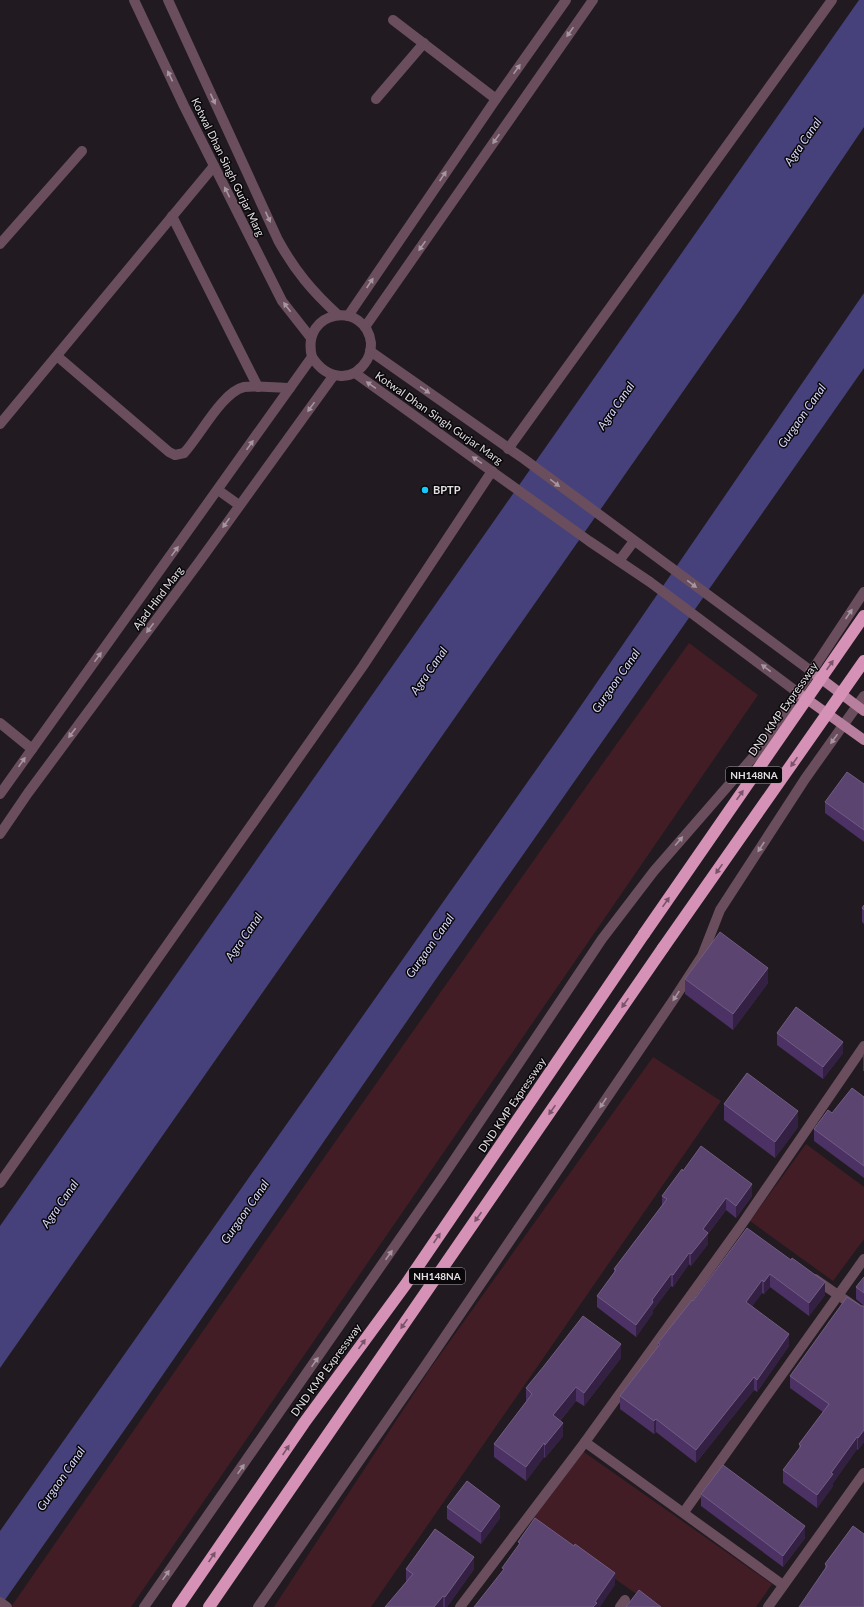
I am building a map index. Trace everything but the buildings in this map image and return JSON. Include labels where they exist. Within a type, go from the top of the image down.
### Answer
[{"type":"highway","name":"DND KMP Expressway","points":[[178,1607],[304,1423],[406,1284],[644,934],[864,616]]},
{"type":"highway","name":"NH148NA","points":[[209,1607],[663,948],[864,661]]},
{"type":"main road","points":[[811,671],[861,709]]},
{"type":"main road","points":[[797,692],[864,740]]},
{"type":"street","name":"Kotwal Dhan Singh Gurjar Marg","points":[[134,0],[184,106],[282,301],[311,338]]},
{"type":"street","name":"Kotwal Dhan Singh Gurjar Marg","points":[[168,0],[278,240],[290,261],[314,292],[343,315]]},
{"type":"street","points":[[343,315],[566,0]]},
{"type":"street","points":[[365,327],[593,0]]},
{"type":"street","points":[[508,449],[832,0]]},
{"type":"street","points":[[394,20],[496,99]]},
{"type":"street","points":[[376,99],[424,43]]},
{"type":"street","points":[[0,244],[82,151]]},
{"type":"street","points":[[0,424],[214,166]]},
{"type":"street","points":[[172,216],[258,387]]},
{"type":"street","points":[[343,315],[358,320],[365,327],[370,337],[369,358],[355,373],[344,376],[325,372],[312,357],[310,348],[314,330],[320,322],[329,317],[343,315]]},
{"type":"street","name":"Kotwal Dhan Singh Gurjar Marg","points":[[370,351],[524,460],[811,671]]},
{"type":"street","points":[[57,356],[174,455],[179,455],[187,450],[221,404],[229,395],[238,389],[245,387],[290,388]]},
{"type":"street","points":[[0,794],[312,357]]},
{"type":"street","name":"Kotwal Dhan Singh Gurjar Marg","points":[[355,373],[589,541],[707,623],[797,692]]},
{"type":"street","name":"Ajad Hind Marg","points":[[0,834],[28,793],[199,562],[334,375]]},
{"type":"street","points":[[0,1183],[363,666],[492,471]]},
{"type":"street","points":[[218,490],[239,505]]},
{"type":"street","points":[[619,561],[634,541]]},
{"type":"street","points":[[144,1607],[429,1197],[602,939],[654,871],[761,748],[864,592]]},
{"type":"street","points":[[258,1607],[425,1366],[674,999],[702,956],[720,910],[805,779],[844,725],[861,709],[864,696]]},
{"type":"street","points":[[0,723],[32,749]]},
{"type":"street","points":[[460,1607],[744,1229],[864,1046]]},
{"type":"street","points":[[684,1512],[864,1259]]},
{"type":"street","points":[[806,1272],[864,1313]]},
{"type":"street","points":[[585,1442],[784,1585]]},
{"type":"street","points":[[768,1607],[864,1473]]},
{"type":"street","points":[[0,1602],[7,1607]]},
{"type":"shaded area","points":[[689,643],[758,695],[131,1607],[11,1607],[348,1124]]},
{"type":"shaded area","points":[[653,1057],[721,1101],[371,1607],[274,1607],[430,1369]]},
{"type":"shaded area","points":[[806,1144],[864,1187],[864,1239],[833,1281],[750,1221]]},
{"type":"shaded area","points":[[581,1450],[772,1584],[756,1607],[655,1607],[531,1520]]},
{"type":"water","name":"Agra Canal","points":[[859,0],[864,0],[864,127],[740,310],[0,1368],[0,1226]]},
{"type":"water","name":"Gurgaon Canal","points":[[864,293],[864,368],[436,979],[142,1405],[0,1607],[0,1531],[567,726]]},
{"type":"place","name":"BPTP","points":[[425,490]]}]
